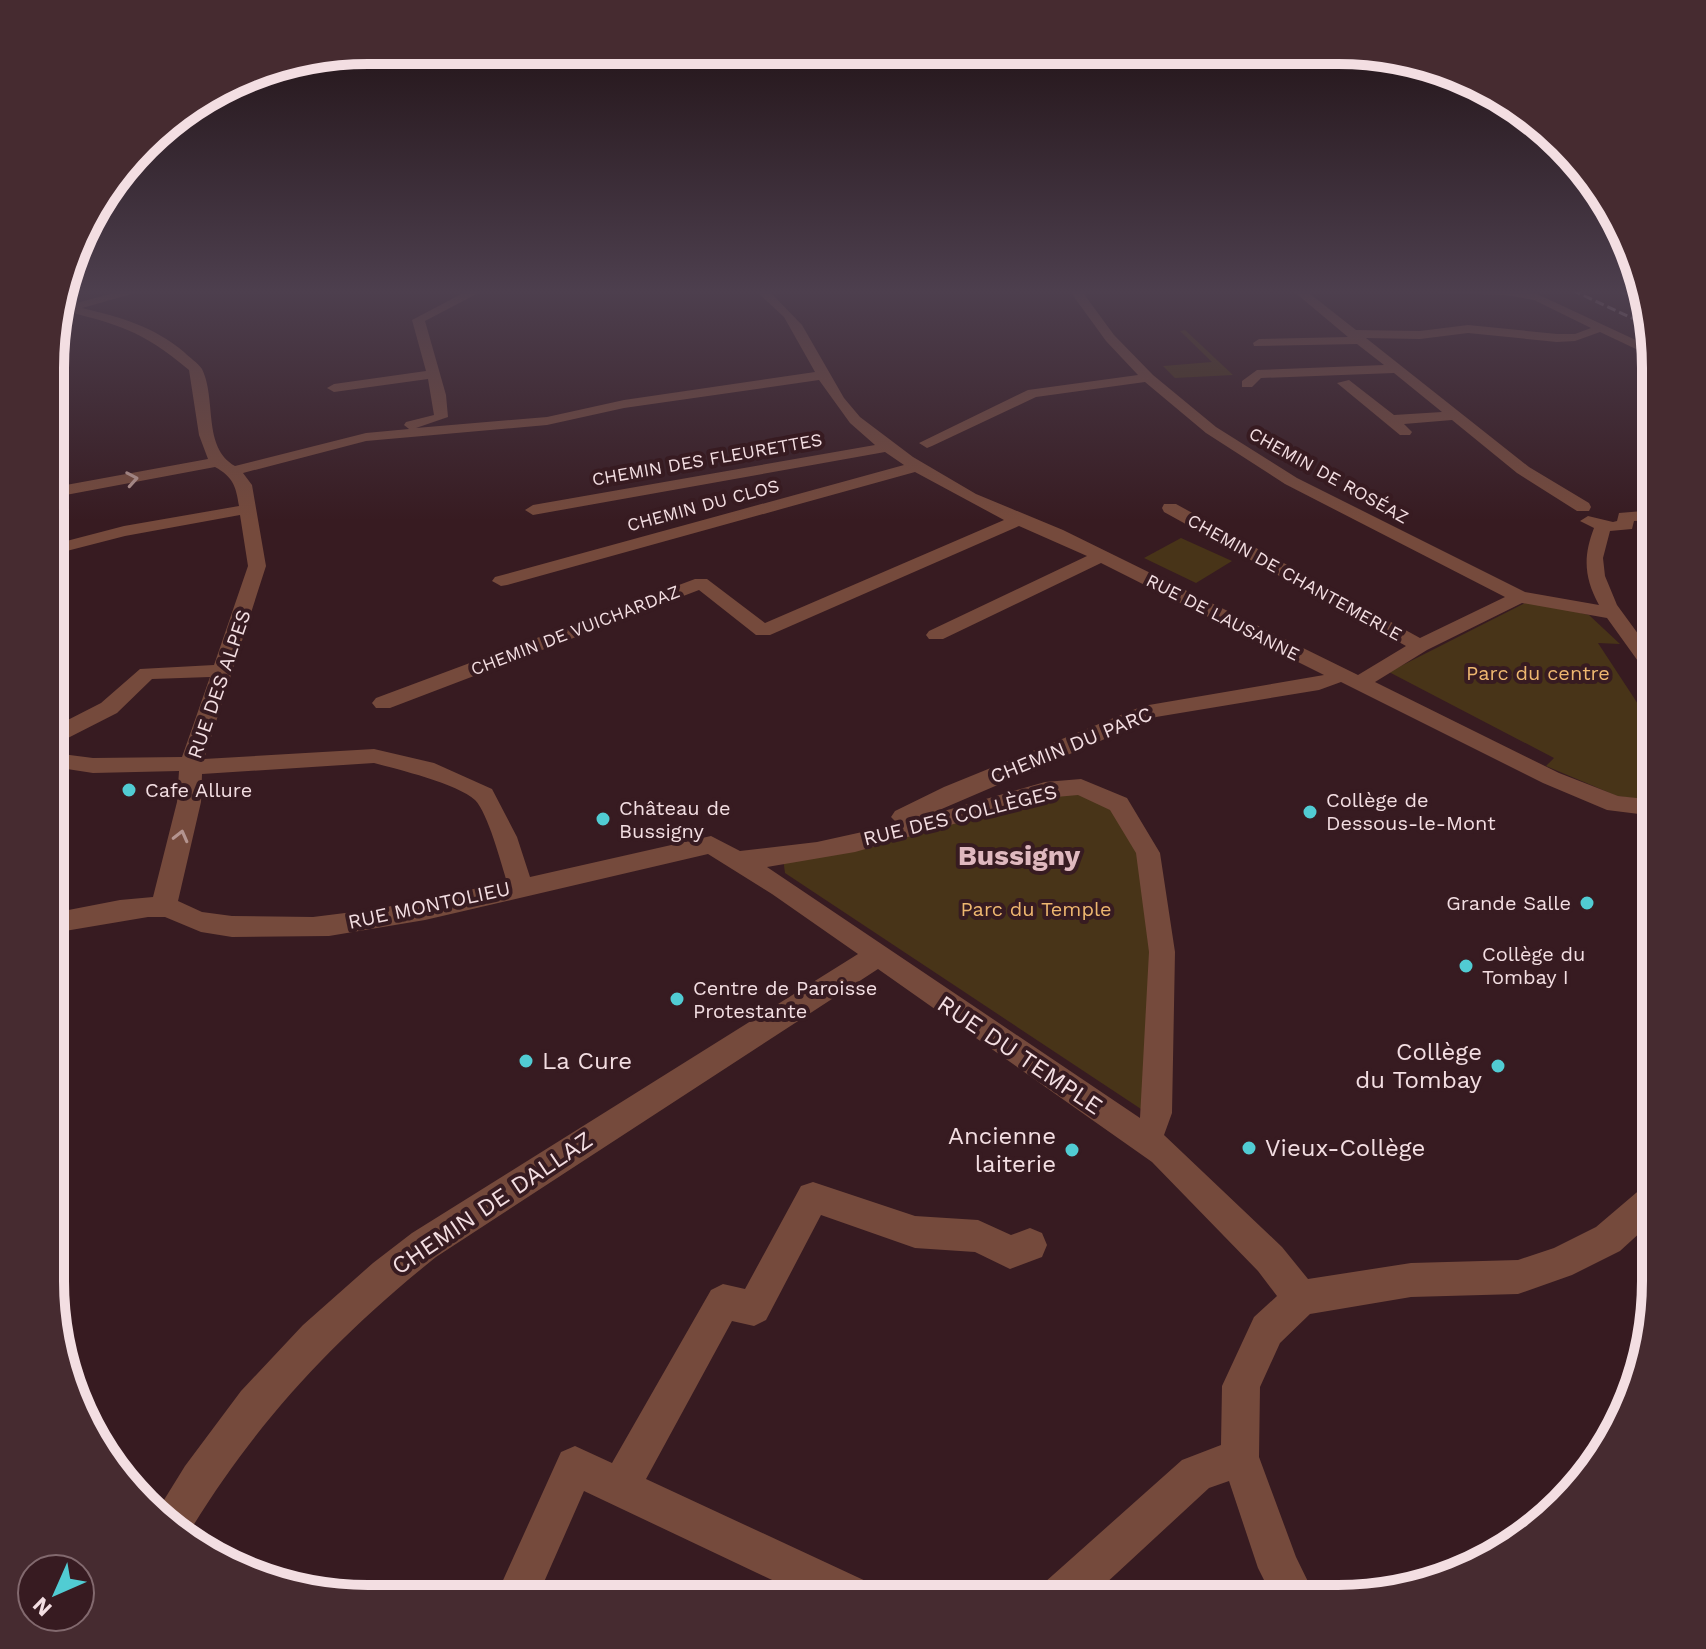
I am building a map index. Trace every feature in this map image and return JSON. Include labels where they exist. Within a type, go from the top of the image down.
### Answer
[{"type":"street","name":"RUE DES ALPES","points":[[164,906],[189,802],[191,764],[220,671],[250,595],[257,566],[244,485],[225,466],[206,435],[202,397],[193,367]]},
{"type":"street","points":[[64,491],[225,466],[366,437],[441,417],[431,367]]},
{"type":"street","name":"RUE DE LAUSANNE","points":[[820,367],[852,418],[915,467],[1551,778],[1615,804],[1642,807]]},
{"type":"street","name":"CHEMIN DE ROSÉAZ","points":[[1138,367],[1202,423],[1291,481],[1520,597],[1615,614]]},
{"type":"street","points":[[1394,367],[1543,485],[1583,507],[1600,506],[1625,517],[1642,516]]},
{"type":"street","points":[[1247,384],[1257,374],[1397,369]]},
{"type":"street","points":[[334,388],[433,374]]},
{"type":"street","points":[[366,437],[547,421],[597,410],[824,375]]},
{"type":"street","points":[[927,443],[1033,393],[1148,378]]},
{"type":"street","points":[[1344,383],[1405,432]]},
{"type":"street","points":[[1391,420],[1454,416]]},
{"type":"street","name":"CHEMIN DES FLEURETTES","points":[[533,510],[887,447]]},
{"type":"street","name":"CHEMIN DU CLOS","points":[[501,581],[915,467]]},
{"type":"street","points":[[1583,507],[1577,512],[1580,516],[1603,526],[1626,525],[1625,517]]},
{"type":"street","name":"CHEMIN DE CHANTEMERLE","points":[[1170,508],[1420,646]]},
{"type":"street","points":[[64,547],[124,531],[248,509]]},
{"type":"street","name":"CHEMIN DE VUICHARDAZ","points":[[383,703],[701,583],[763,631],[1020,519]]},
{"type":"street","points":[[1603,526],[1593,565],[1596,580],[1642,652]]},
{"type":"street","points":[[936,635],[1102,556]]},
{"type":"street","name":"CHEMIN DU PARC","points":[[903,817],[952,793],[1151,711],[1349,679],[1520,597]]},
{"type":"street","points":[[64,731],[109,708],[147,673],[220,671]]},
{"type":"street","points":[[64,763],[114,768],[191,764],[227,766],[374,756],[426,768],[484,795],[505,837],[521,887]]},
{"type":"street","name":"RUE DES COLLÈGES","points":[[739,860],[783,858],[831,849],[1045,790],[1081,787],[1119,804],[1148,853],[1162,952],[1157,1113],[1146,1141]]},
{"type":"street","name":"RUE MONTOLIEU","points":[[64,921],[164,906],[199,922],[254,927],[325,926],[404,915],[651,856],[711,845]]},
{"type":"street","name":"RUE DU TEMPLE","points":[[711,845],[739,860],[1163,1152],[1270,1259],[1301,1298]]},
{"type":"street","name":"CHEMIN DE DALLAZ","points":[[176,1517],[202,1472],[252,1406],[313,1337],[378,1280],[424,1245],[877,956]]},
{"type":"street","points":[[621,1486],[723,1302],[754,1308],[813,1197],[915,1232],[978,1236],[1010,1252],[1030,1245]]},
{"type":"street","points":[[1288,1585],[1279,1568],[1240,1457],[1241,1386],[1267,1330],[1301,1298],[1411,1280],[1518,1277],[1560,1263],[1608,1239],[1642,1209]]},
{"type":"street","points":[[1073,1585],[1196,1474],[1240,1457]]},
{"type":"street","points":[[522,1585],[575,1466],[828,1585]]},
{"type":"green space","points":[[1164,367],[1224,367],[1233,375],[1175,378]]},
{"type":"green space","points":[[1181,538],[1232,561],[1196,583],[1144,558]]},
{"type":"green space","name":"Parc du centre","points":[[1529,601],[1589,615],[1620,644],[1598,643],[1642,710],[1642,799],[1617,796],[1546,766],[1554,758],[1389,672]]},
{"type":"green space","name":"Parc du Temple","points":[[1073,793],[1100,800],[1121,819],[1138,852],[1152,967],[1144,1111],[785,873],[783,858],[1053,794]]},
{"type":"place","name":"Cafe Allure","points":[[129,790]]},
{"type":"place","name":"Collège de Dessous-le-Mont","points":[[1310,812]]},
{"type":"place","name":"Château de Bussigny","points":[[603,819]]},
{"type":"place","name":"Grande Salle","points":[[1587,903]]},
{"type":"place","name":"Collège du Tombay I","points":[[1466,966]]},
{"type":"place","name":"Centre de Paroisse Protestante","points":[[677,999]]},
{"type":"place","name":"La Cure","points":[[526,1061]]},
{"type":"place","name":"Collège du Tombay","points":[[1498,1066]]},
{"type":"place","name":"Vieux-Collège","points":[[1249,1148]]},
{"type":"place","name":"Ancienne laiterie","points":[[1072,1150]]},
{"type":"district","name":"Bussigny","points":[[1019,855]]}]
